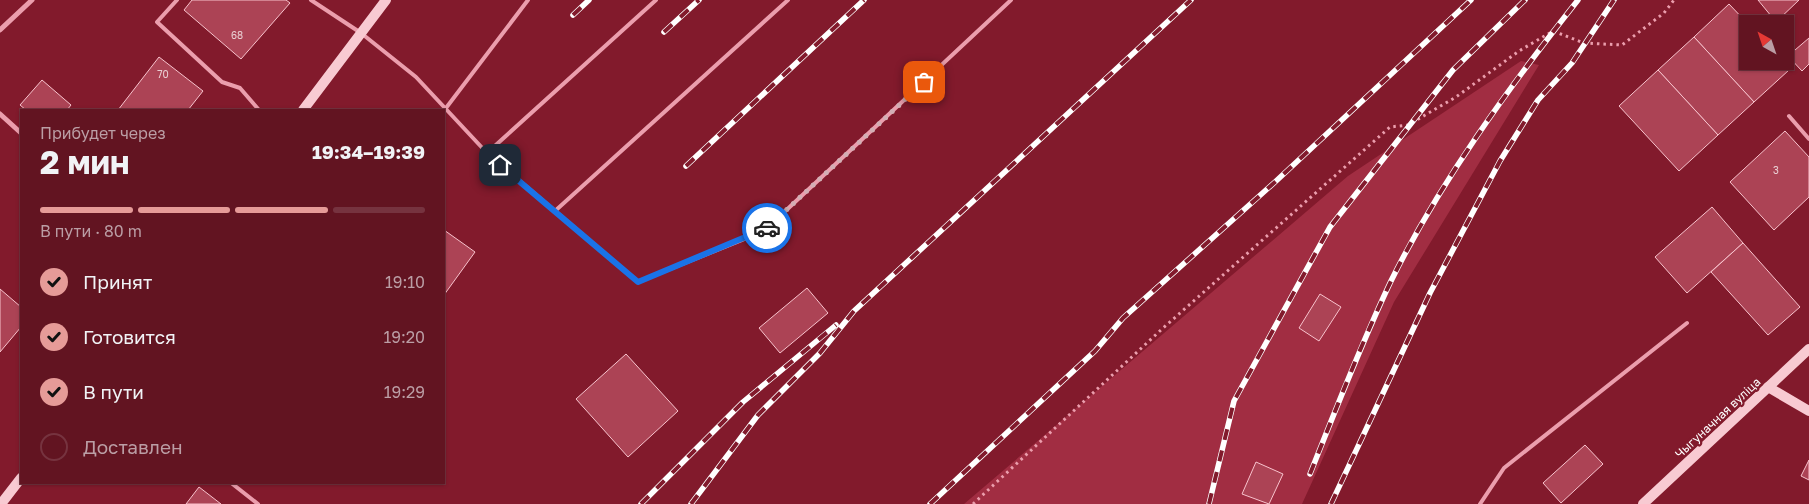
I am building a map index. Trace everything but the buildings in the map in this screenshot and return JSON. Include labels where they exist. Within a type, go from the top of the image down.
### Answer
[{"type":"street","points":[[0,30],[32,0]]},
{"type":"street","points":[[304,109],[386,0]]},
{"type":"street","points":[[0,114],[20,132]]},
{"type":"street","name":"Чыгуначная вуліца","points":[[1643,504],[1809,349]]},
{"type":"street","points":[[1768,387],[1809,411]]},
{"type":"street","points":[[2,504],[20,479]]},
{"type":"lane","points":[[177,0],[157,22],[222,82],[240,88],[258,109]]},
{"type":"lane","points":[[311,0],[361,33],[416,77],[487,154],[638,282],[764,231],[1011,0]]},
{"type":"lane","points":[[446,108],[528,0]]},
{"type":"lane","points":[[487,154],[656,0]]},
{"type":"lane","points":[[554,211],[788,0]]},
{"type":"lane","points":[[1789,116],[1809,139]]},
{"type":"lane","points":[[1480,504],[1504,468],[1687,323]]},
{"type":"lane","points":[[233,484],[258,504]]},
{"type":"path","points":[[973,504],[1162,329],[1390,127],[1408,125],[1456,97],[1520,51],[1553,31],[1584,43],[1622,45],[1664,13],[1674,0]]},
{"type":"shaded area","points":[[1521,61],[1539,65],[1394,302],[1302,504],[964,504],[1348,176]]},
{"type":"railway","points":[[573,15],[589,0]]},
{"type":"railway","points":[[664,32],[699,0]]},
{"type":"railway","points":[[686,166],[864,0]]},
{"type":"railway","points":[[691,504],[758,415],[820,353],[854,311],[1191,0]]},
{"type":"railway","points":[[930,504],[1095,351],[1123,318],[1275,182],[1471,0]]},
{"type":"railway","points":[[1209,504],[1234,401],[1330,227],[1453,70],[1525,0]]},
{"type":"railway","points":[[1310,474],[1369,329],[1410,244],[1431,208],[1501,101],[1578,0]]},
{"type":"railway","points":[[1331,504],[1430,293],[1500,161],[1538,100],[1572,63],[1614,0]]},
{"type":"railway","points":[[641,504],[743,402],[836,325]]},
{"type":"way so far","points":[[767,228],[924,82]]},
{"type":"route","points":[[500,165],[638,282],[764,231],[767,228]]}]
